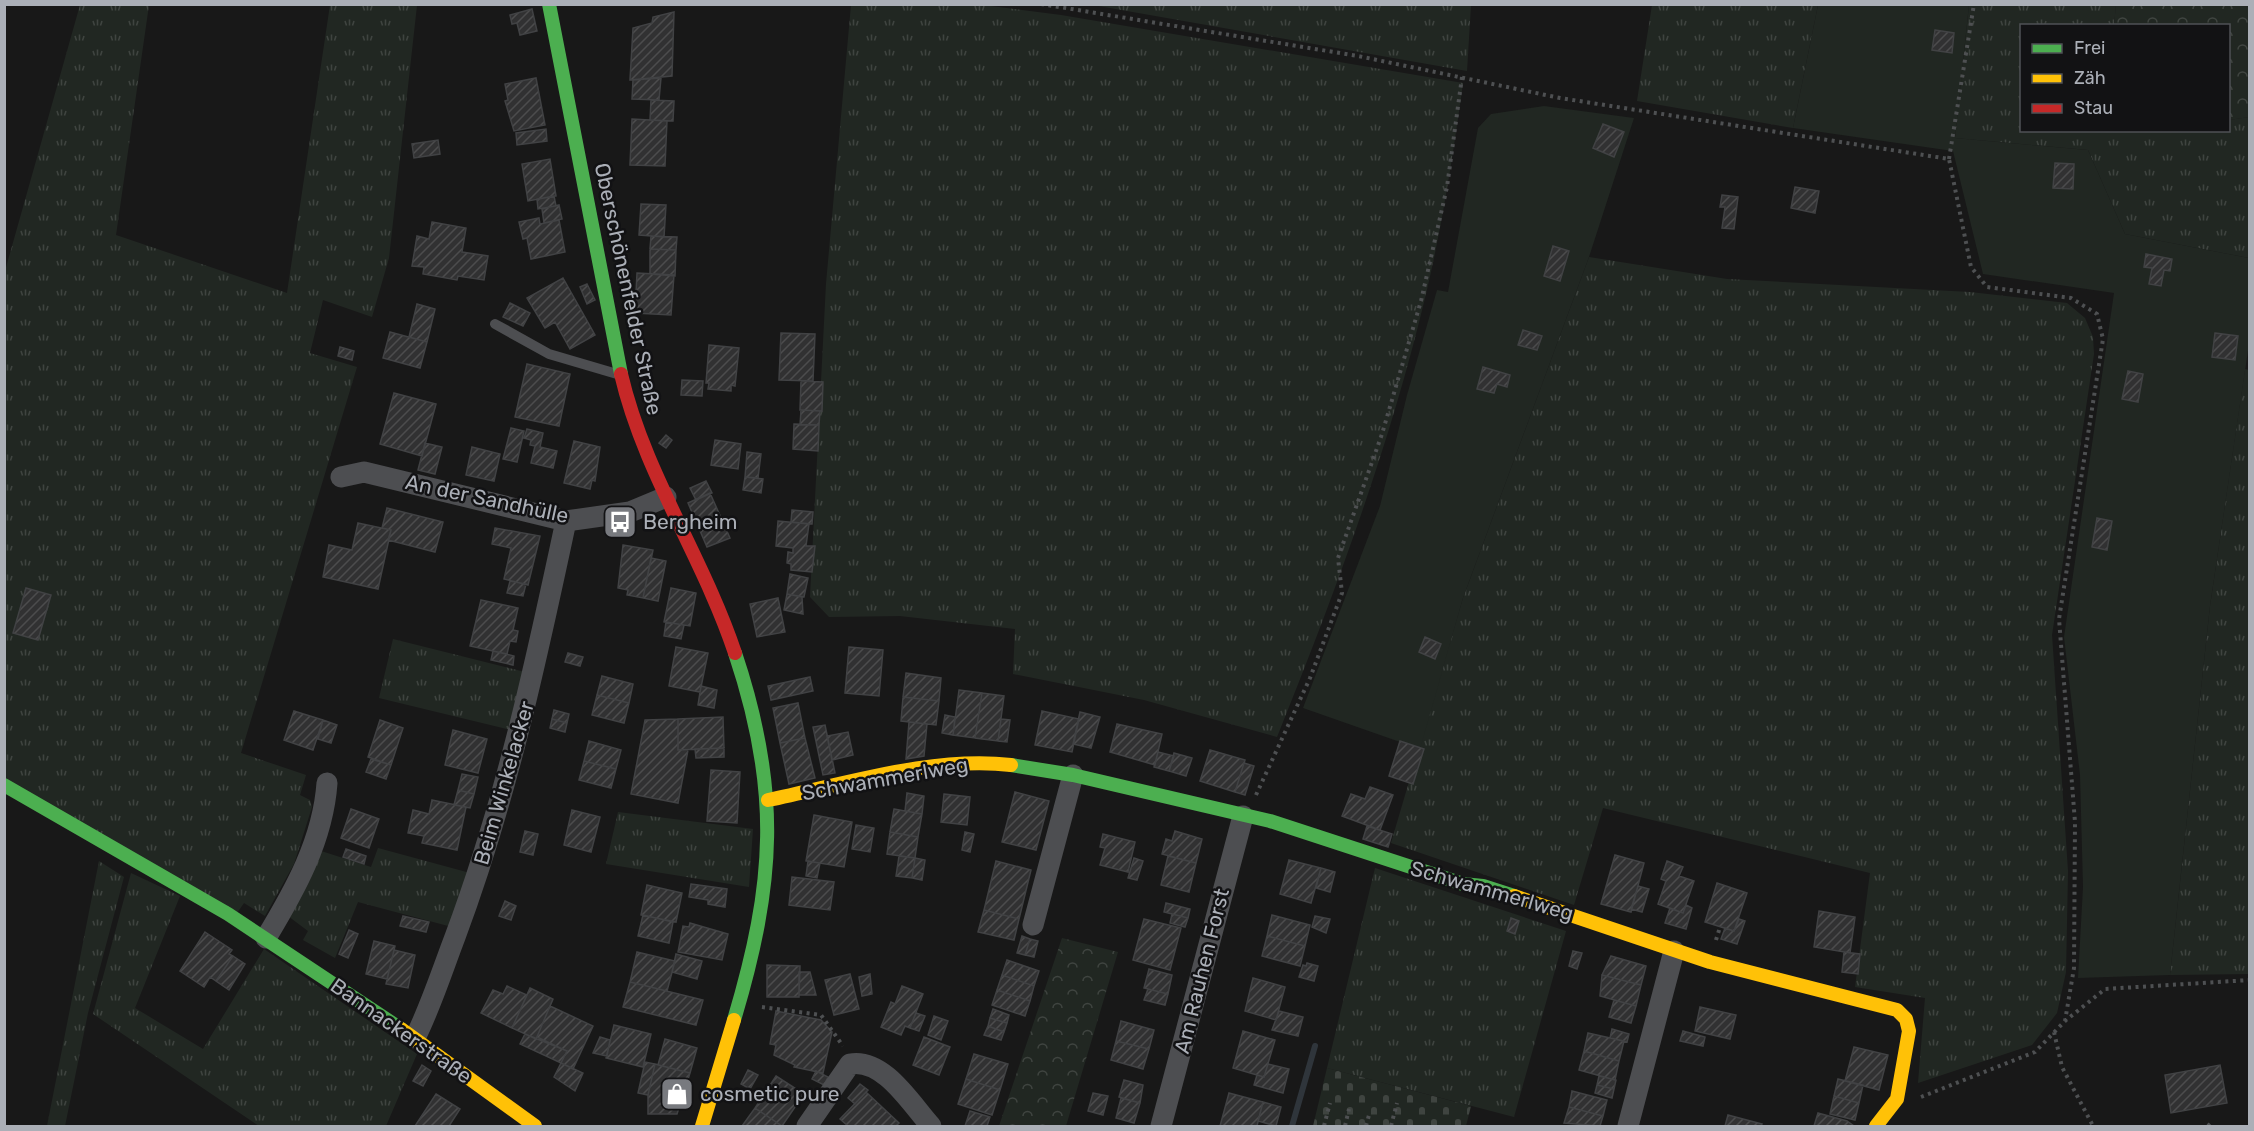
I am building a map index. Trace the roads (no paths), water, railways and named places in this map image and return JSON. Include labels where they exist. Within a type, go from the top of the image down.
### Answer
[{"type":"street","name":"Oberschönenfelder Straße","points":[[549,4],[621,375],[636,431],[712,590],[739,663],[758,731],[768,800],[767,859],[760,910],[737,1005],[702,1126]]},
{"type":"street","name":"An der Sandhülle","points":[[341,477],[364,472],[566,521],[630,512],[666,497]]},
{"type":"street","name":"Beim Winkelacker","points":[[415,1038],[476,880],[506,786],[536,663],[566,521]]},
{"type":"street","name":"Schwammerlweg","points":[[768,800],[945,764],[983,762],[1073,775],[1270,821],[1463,884],[1483,886],[1571,913],[1674,951],[1788,984],[1881,1004],[1897,1010],[1906,1019],[1909,1031],[1897,1099],[1876,1126]]},
{"type":"street","points":[[1033,925],[1073,775]]},
{"type":"street","points":[[266,938],[291,896],[309,858],[325,808],[327,783]]},
{"type":"street","name":"Bannackerstraße","points":[[4,785],[183,886],[266,938],[415,1038],[535,1126]]},
{"type":"street","name":"Am Rauhen Forst","points":[[1161,1126],[1243,816]]},
{"type":"street","points":[[1628,1126],[1674,951]]},
{"type":"street","points":[[807,1126],[855,1063],[881,1071],[931,1126]]},
{"type":"lane","points":[[495,324],[549,354],[583,366],[621,375]]},
{"type":"waterway","points":[[1292,1126],[1315,1046]]},
{"type":"place","name":"Bergheim","points":[[620,522]]},
{"type":"place","name":"cosmetic pure","points":[[677,1094]]}]
